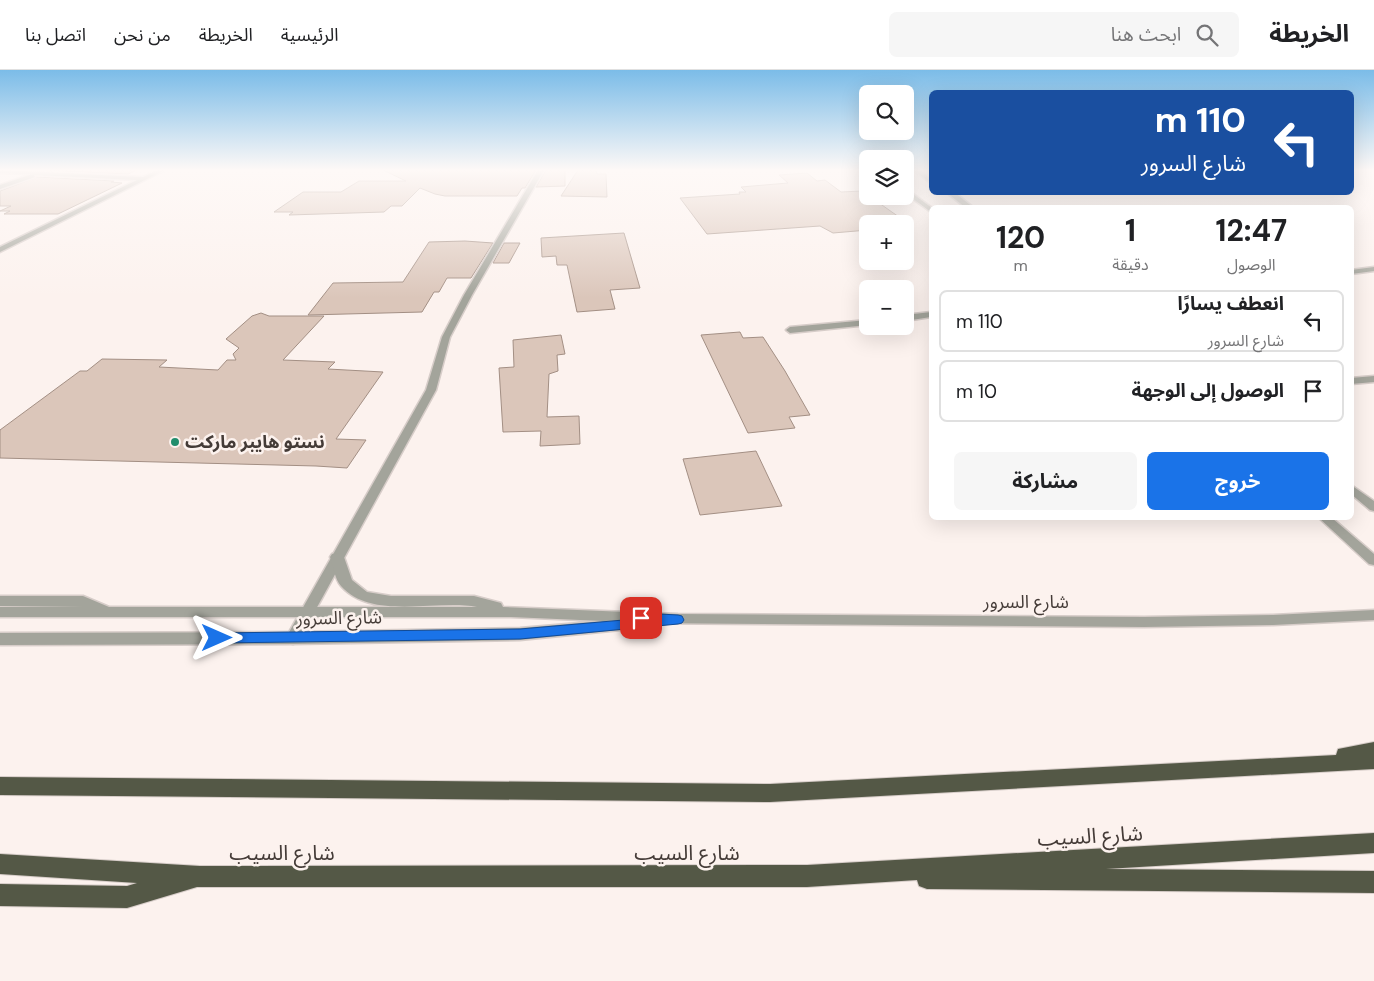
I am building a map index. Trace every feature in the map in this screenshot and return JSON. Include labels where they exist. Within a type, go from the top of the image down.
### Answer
[{"type":"highway","points":[[1295,765],[1374,750]]},
{"type":"highway","points":[[0,786],[770,793],[1374,761]]},
{"type":"highway","name":"شارع السيب","points":[[0,864],[200,876],[806,876],[1374,843]]},
{"type":"highway","points":[[0,895],[127,897],[200,876]]},
{"type":"highway","points":[[806,876],[1374,882]]},
{"type":"street","points":[[0,250],[77,213]]},
{"type":"street","points":[[293,638],[431,390],[446,337],[516,213]]},
{"type":"street","points":[[1354,272],[1374,269]]},
{"type":"street","points":[[914,317],[929,316]]},
{"type":"street","points":[[790,330],[859,323]]},
{"type":"street","points":[[1354,381],[1374,379]]},
{"type":"street","points":[[1354,491],[1370,504]]},
{"type":"street","points":[[1354,502],[1370,504]]},
{"type":"street","points":[[1327,520],[1374,561]]},
{"type":"street","points":[[337,557],[346,583],[363,596],[391,601],[474,601],[511,612]]},
{"type":"street","points":[[0,601],[83,600],[107,612]]},
{"type":"street","name":"شارع السرور","points":[[0,612],[511,612],[678,620],[1144,622],[1272,620],[1374,615]]},
{"type":"street","name":"شارع السرور","points":[[0,639],[293,638],[520,634],[678,620]]},
{"type":"building","points":[[7,213],[61,213],[58,214],[4,214]]},
{"type":"building","points":[[292,213],[368,213],[289,215]]},
{"type":"building","points":[[691,213],[893,213],[896,215],[859,215],[859,231],[833,233],[820,226],[707,234]]},
{"type":"building","points":[[624,233],[640,288],[610,290],[615,309],[577,312],[567,265],[557,265],[556,256],[542,257],[541,238]]},
{"type":"building","points":[[465,241],[493,243],[471,278],[447,278],[439,292],[434,292],[422,312],[308,315],[333,283],[403,282],[429,242]]},
{"type":"building","points":[[504,243],[520,243],[509,263],[493,263]]},
{"type":"building","points":[[261,313],[269,316],[324,316],[283,360],[335,362],[328,369],[383,372],[336,439],[366,440],[347,468],[0,458],[0,430],[80,371],[87,371],[102,359],[167,360],[159,367],[218,370],[227,360],[236,360],[233,354],[239,348],[226,339],[252,316]]},
{"type":"building","points":[[740,332],[743,338],[763,337],[785,371],[810,415],[789,417],[795,428],[748,433],[701,335]]},
{"type":"building","points":[[561,335],[565,354],[557,355],[558,371],[549,374],[547,417],[579,416],[580,444],[540,446],[541,431],[503,432],[499,368],[514,367],[513,340]]},
{"type":"building","points":[[756,451],[782,506],[700,515],[683,459]]},
{"type":"place","name":"نستو هايبر ماركت","points":[[175,442]]},
{"type":"route","points":[[217,638],[520,634],[678,620],[641,618]]}]
